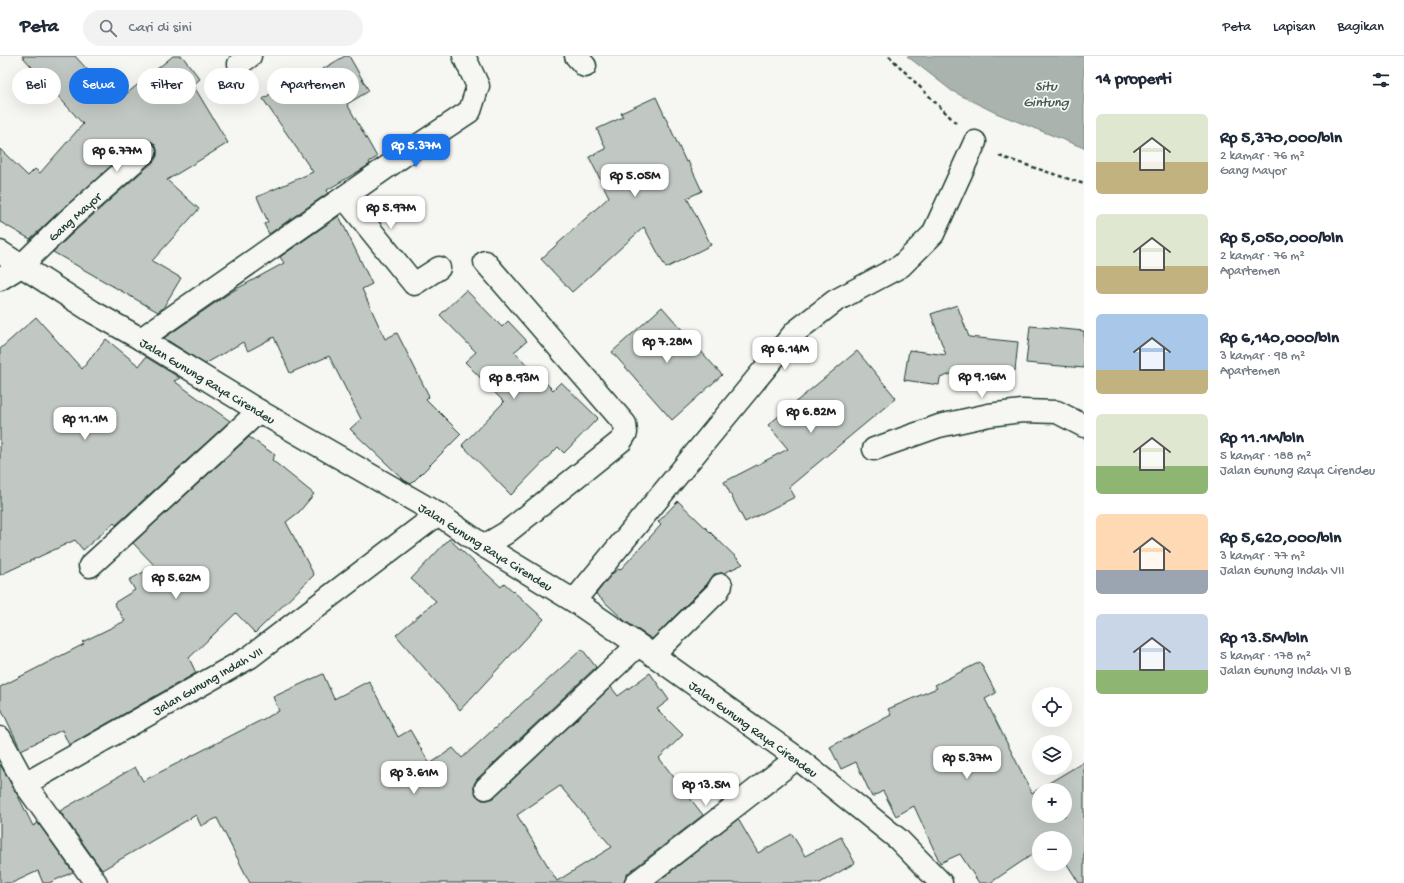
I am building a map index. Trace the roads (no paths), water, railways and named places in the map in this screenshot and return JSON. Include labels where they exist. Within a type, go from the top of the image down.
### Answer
[{"type":"street","points":[[141,339],[470,111],[478,86],[464,56]]},
{"type":"street","points":[[574,601],[795,332],[834,301],[901,266],[933,234],[975,142]]},
{"type":"street","name":"Gang Mayor","points":[[0,279],[21,266],[67,222],[145,152]]},
{"type":"street","points":[[344,197],[414,284],[438,268]]},
{"type":"street","name":"Jalan Gunung Raya Cirendeu","points":[[0,252],[92,312],[141,339],[259,411],[438,514],[484,546],[574,601],[646,650],[797,758],[898,839],[941,883]]},
{"type":"street","points":[[484,546],[506,533],[621,441],[626,434],[625,424],[485,262]]},
{"type":"street","points":[[90,566],[259,411]]},
{"type":"street","points":[[874,449],[939,426],[989,415],[1022,411],[1057,412],[1084,426]]},
{"type":"street","name":"Jalan Gunung Indah VII","points":[[25,784],[250,657],[438,514]]},
{"type":"street","points":[[486,788],[646,650],[717,592],[721,585]]},
{"type":"street","points":[[0,738],[25,784],[96,883]]},
{"type":"street","points":[[636,883],[797,758]]},
{"type":"water","name":"Situ Gintung","points":[[907,56],[1084,56],[1084,148],[996,113],[952,91]]}]
